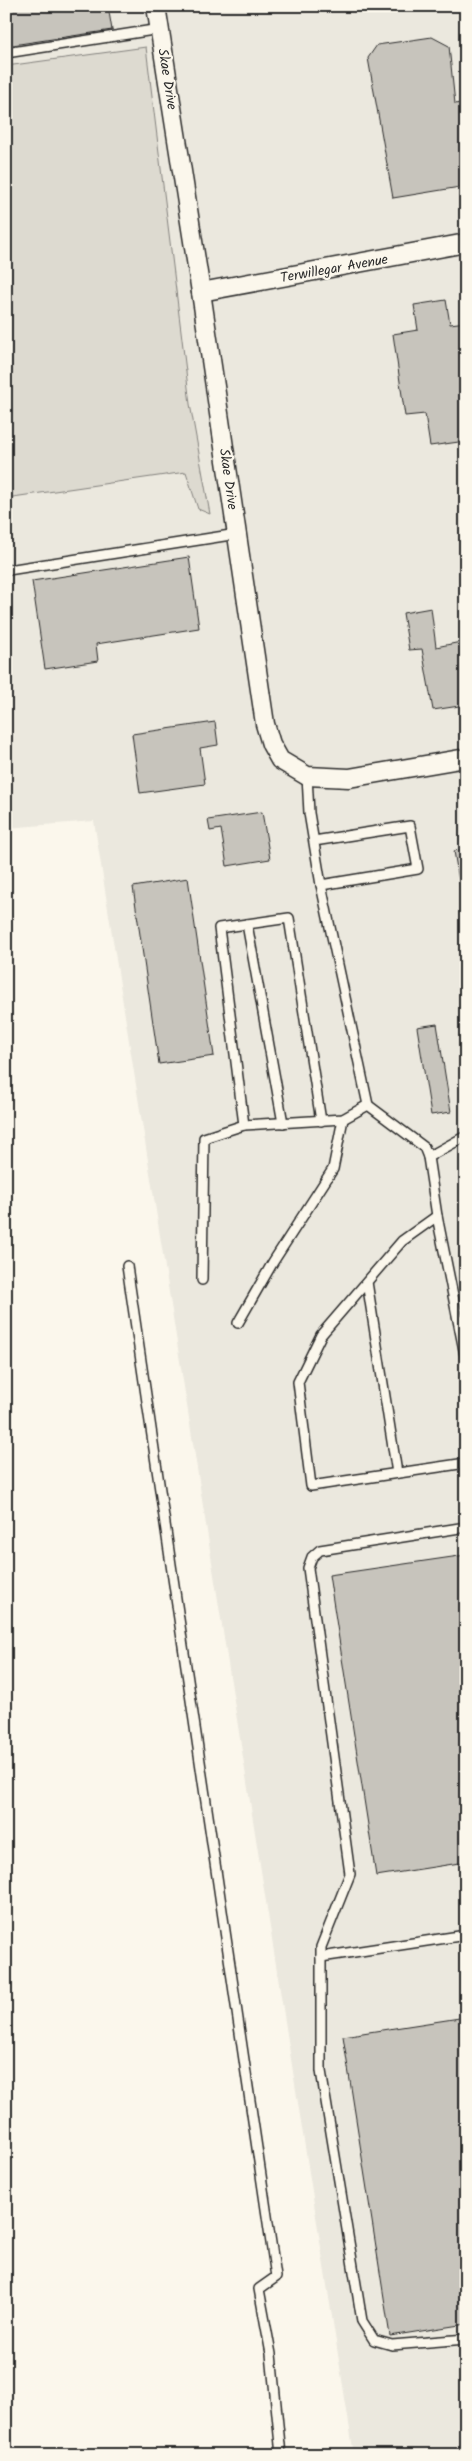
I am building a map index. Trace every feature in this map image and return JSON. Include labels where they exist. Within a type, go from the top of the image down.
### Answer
[{"type":"street","name":"Skae Drive","points":[[156,6],[202,292],[265,724],[271,744],[280,760],[307,776],[349,778],[466,758]]},
{"type":"street","name":"Terwillegar Avenue","points":[[202,292],[466,244]]},
{"type":"lane","points":[[6,54],[160,30]]},
{"type":"lane","points":[[8,570],[237,534]]},
{"type":"lane","points":[[307,776],[309,813],[321,885],[368,1105],[424,1147],[428,1157],[437,1216],[463,1333],[466,1360]]},
{"type":"lane","points":[[314,841],[410,826],[418,870],[321,885]]},
{"type":"lane","points":[[244,1125],[219,928],[289,918],[321,1121]]},
{"type":"lane","points":[[247,924],[283,1123]]},
{"type":"lane","points":[[202,1280],[204,1138],[244,1125],[343,1119],[368,1105]]},
{"type":"lane","points":[[238,1323],[273,1262],[333,1169],[343,1119]]},
{"type":"lane","points":[[428,1157],[466,1136]]},
{"type":"lane","points":[[437,1216],[402,1241],[322,1335],[298,1382],[311,1486],[466,1463]]},
{"type":"lane","points":[[127,1266],[276,2277],[259,2289],[271,2354],[281,2455]]},
{"type":"lane","points":[[367,1282],[397,1473]]},
{"type":"lane","points":[[466,1527],[320,1550],[312,1557],[308,1568],[350,1874],[321,1947],[321,2071],[362,2321],[374,2340],[392,2345],[466,2339]]},
{"type":"lane","points":[[321,1957],[466,1935]]},
{"type":"shaded area","points":[[6,6],[466,6],[466,2455],[354,2455],[94,821],[6,828]]},
{"type":"shaded area","points":[[146,47],[190,404],[210,514],[198,509],[186,472],[6,498],[6,66]]},
{"type":"building","points":[[6,6],[108,6],[112,30],[6,46]]},
{"type":"building","points":[[432,37],[449,46],[455,104],[466,102],[466,186],[393,198],[368,58],[377,45]]},
{"type":"building","points":[[466,38],[466,61],[463,42]]},
{"type":"building","points":[[446,300],[450,324],[466,322],[466,441],[430,446],[425,414],[405,416],[393,334],[418,330],[414,305]]},
{"type":"building","points":[[189,557],[199,628],[96,644],[98,661],[45,669],[32,581]]},
{"type":"building","points":[[431,608],[436,647],[466,641],[466,705],[433,710],[422,649],[409,650],[403,613]]},
{"type":"building","points":[[215,722],[218,745],[200,748],[205,784],[140,793],[132,734]]},
{"type":"building","points":[[262,812],[270,859],[227,866],[221,829],[210,831],[208,820]]},
{"type":"building","points":[[466,849],[466,923],[454,851]]},
{"type":"building","points":[[188,878],[214,1056],[159,1064],[133,887]]},
{"type":"building","points":[[437,1024],[451,1112],[431,1115],[417,1027]]},
{"type":"building","points":[[466,1555],[466,1862],[376,1876],[329,1575]]},
{"type":"building","points":[[466,2017],[466,2324],[390,2336],[343,2036]]}]
